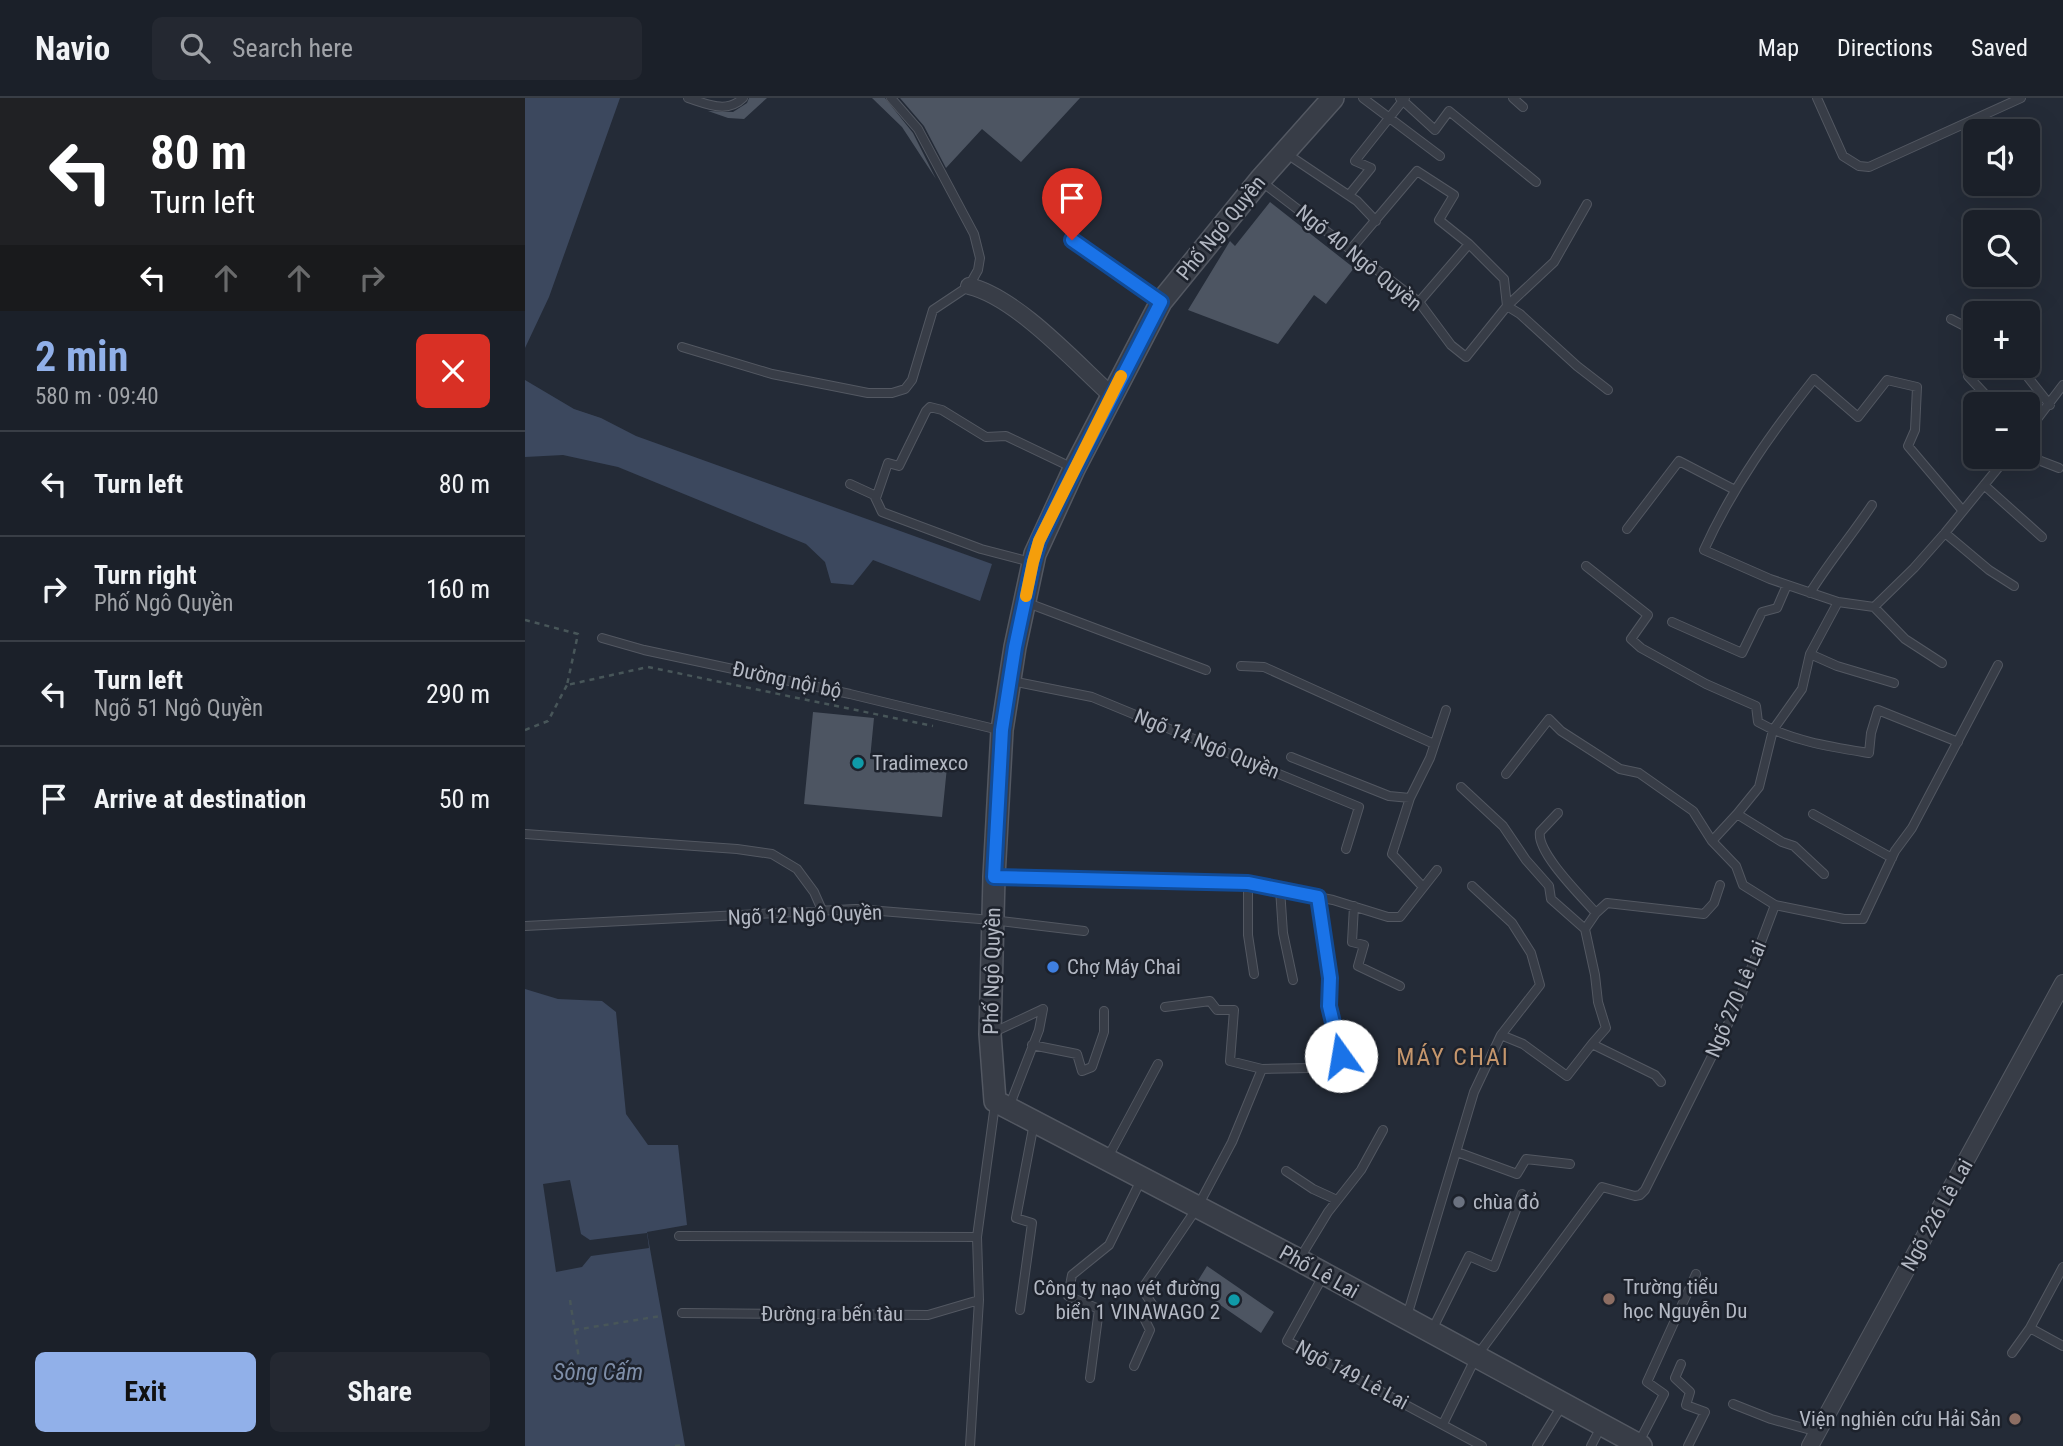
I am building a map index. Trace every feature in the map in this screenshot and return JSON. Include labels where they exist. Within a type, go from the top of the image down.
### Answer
[{"type":"street","name":"Phố Ngô Quyền","points":[[1002,1104],[990,1034],[992,920],[1002,730],[1009,680],[1039,541],[1111,395],[1161,302],[1259,180],[1333,98]]},
{"type":"street","points":[[969,286],[994,294],[1038,328],[1111,395]]},
{"type":"street","name":"Ngõ 226 Lê Lai","points":[[1814,1439],[2063,983]]},
{"type":"street","name":"Phố Lê Lai","points":[[1002,1104],[1299,1260],[1323,1276],[1639,1445]]},
{"type":"lane","points":[[688,98],[724,107],[733,106],[743,98]]},
{"type":"lane","points":[[682,347],[772,374],[868,393],[892,393],[905,389],[912,380],[933,310],[969,286],[978,270],[980,258],[977,244],[918,128],[891,98]]},
{"type":"lane","points":[[1363,98],[1440,156]]},
{"type":"lane","points":[[1513,98],[1523,107]]},
{"type":"lane","points":[[1817,98],[1843,156],[1859,166],[1869,167],[2021,98]]},
{"type":"lane","points":[[1349,195],[1371,169],[1355,161],[1391,117],[1402,99],[1435,130],[1449,111],[1536,182]]},
{"type":"lane","points":[[1285,152],[1349,195],[1376,221]]},
{"type":"lane","points":[[1351,249],[1417,171],[1454,195],[1439,219],[1504,279],[1507,306]]},
{"type":"lane","name":"Ngõ 40 Ngô Quyền","points":[[1259,180],[1419,302],[1451,345],[1466,358],[1507,306]]},
{"type":"lane","points":[[1507,306],[1554,262],[1587,204]]},
{"type":"lane","points":[[1072,240],[1161,302]]},
{"type":"lane","points":[[1419,302],[1469,244]]},
{"type":"lane","points":[[1507,306],[1520,314],[1608,390]]},
{"type":"lane","points":[[1951,319],[1963,325]]},
{"type":"lane","points":[[1970,378],[1983,392]]},
{"type":"lane","points":[[2029,378],[2050,405]]},
{"type":"lane","points":[[1942,663],[1905,639],[1874,607],[1838,602],[1810,593],[1704,551],[1735,491],[1776,427],[1814,379],[1857,417],[1887,380],[1917,387],[1915,430],[1908,446],[1963,511]]},
{"type":"lane","points":[[2040,417],[2063,384]]},
{"type":"lane","points":[[1033,562],[990,552],[882,512],[878,509],[876,498],[888,463],[899,466],[930,407],[941,410],[986,438],[1006,436],[1074,468]]},
{"type":"lane","points":[[1627,529],[1678,460],[1735,491]]},
{"type":"lane","points":[[2040,461],[2059,468]]},
{"type":"lane","points":[[1874,607],[1914,568],[1997,469]]},
{"type":"lane","points":[[850,484],[876,498]]},
{"type":"lane","points":[[1984,485],[2042,537]]},
{"type":"lane","points":[[1810,593],[1826,566],[1853,535],[1872,505]]},
{"type":"lane","points":[[1945,533],[1989,570],[2014,586]]},
{"type":"lane","points":[[1586,566],[1648,615],[1631,639],[1641,648],[1706,684],[1756,706],[1758,722],[1773,730],[1813,742],[1869,752],[1878,710],[1958,742]]},
{"type":"lane","points":[[1672,622],[1742,653],[1762,612],[1777,608],[1787,585]]},
{"type":"lane","points":[[1025,601],[1206,670]]},
{"type":"lane","points":[[1712,841],[1759,786],[1773,730],[1802,689],[1810,654],[1838,602]]},
{"type":"lane","points":[[601,638],[656,653],[850,694],[1002,730]]},
{"type":"lane","points":[[1810,654],[1837,666],[1893,683]]},
{"type":"lane","points":[[1506,774],[1549,719],[1561,731],[1620,769],[1639,773],[1693,811],[1712,841],[1736,866],[1743,885],[1775,905],[1860,921],[1998,665]]},
{"type":"lane","points":[[1241,666],[1264,667],[1434,744]]},
{"type":"lane","name":"Ngõ 14 Ngô Quyền","points":[[1009,680],[1092,697],[1359,807],[1346,849]]},
{"type":"lane","points":[[1423,887],[1392,854],[1410,798],[1446,710]]},
{"type":"lane","points":[[1291,757],[1389,796],[1410,798]]},
{"type":"lane","points":[[1461,787],[1503,827],[1526,860],[1549,886],[1551,899],[1585,929],[1598,1002],[1606,1028],[1567,1076],[1523,1044],[1501,1035]]},
{"type":"lane","points":[[1558,813],[1540,832],[1540,841],[1563,875],[1596,912]]},
{"type":"lane","points":[[1737,814],[1782,842],[1794,846],[1823,874]]},
{"type":"lane","points":[[1813,814],[1892,858]]},
{"type":"lane","points":[[525,834],[737,849],[772,854],[797,869],[814,892],[822,910]]},
{"type":"lane","points":[[994,877],[1248,883],[1318,897],[1388,917],[1400,917],[1437,870]]},
{"type":"lane","points":[[1248,883],[1248,935],[1254,974]]},
{"type":"lane","points":[[1585,929],[1596,912],[1607,903],[1704,914],[1714,903],[1720,885]]},
{"type":"lane","points":[[1406,1319],[1474,1092],[1501,1035],[1540,985],[1531,953],[1511,923],[1472,886]]},
{"type":"lane","points":[[1280,889],[1283,933],[1293,980]]},
{"type":"lane","points":[[1318,897],[1330,978],[1329,1006],[1341,1056]]},
{"type":"lane","name":"Ngõ 270 Lê Lai","points":[[1476,1357],[1602,1187],[1635,1196],[1645,1190],[1737,1006],[1775,905]]},
{"type":"lane","points":[[1354,906],[1352,942],[1364,945],[1358,966],[1400,986]]},
{"type":"lane","name":"Ngõ 12 Ngô Quyền","points":[[525,926],[822,910],[867,910],[1084,931]]},
{"type":"lane","points":[[1165,1007],[1210,1001],[1217,1010],[1234,1010],[1230,1061],[1262,1069],[1311,1068]]},
{"type":"lane","points":[[970,1446],[979,1300],[977,1237],[1002,1104],[1033,1045],[1043,1009],[990,1034]]},
{"type":"lane","points":[[1033,1045],[1077,1054],[1082,1071],[1092,1067],[1104,1032],[1104,1011]]},
{"type":"lane","points":[[1592,1044],[1655,1074],[1661,1082]]},
{"type":"lane","points":[[1107,1159],[1159,1064]]},
{"type":"lane","points":[[1134,1366],[1150,1330],[1143,1317],[1154,1307],[1142,1289],[1197,1208],[1231,1142],[1262,1069]]},
{"type":"lane","points":[[1020,1310],[1032,1223],[1016,1218],[1034,1120]]},
{"type":"lane","points":[[1299,1260],[1337,1200],[1361,1170],[1383,1130]]},
{"type":"lane","points":[[1457,1153],[1517,1174],[1526,1159],[1570,1164]]},
{"type":"lane","points":[[1286,1171],[1313,1189],[1337,1200]]},
{"type":"lane","points":[[1090,1378],[1099,1309],[1068,1296],[1072,1275],[1109,1245],[1142,1178]]},
{"type":"lane","points":[[1431,1333],[1469,1256],[1494,1267],[1522,1194]]},
{"type":"lane","points":[[679,1236],[977,1237]]},
{"type":"lane","points":[[2012,1353],[2030,1328],[2063,1267]]},
{"type":"lane","points":[[1639,1445],[1664,1394],[1647,1382],[1696,1274]]},
{"type":"lane","name":"Ngõ 149 Lê Lai","points":[[1323,1276],[1287,1341],[1482,1446]]},
{"type":"lane","name":"Đường ra bến tàu","points":[[682,1313],[928,1315],[979,1300]]},
{"type":"lane","points":[[2030,1328],[2063,1346]]},
{"type":"lane","points":[[1443,1424],[1476,1357]]},
{"type":"lane","points":[[1681,1364],[1675,1378],[1690,1392],[1686,1405],[1705,1412],[1688,1446]]},
{"type":"lane","points":[[1538,1446],[1563,1404]]},
{"type":"lane","points":[[1733,1405],[1814,1439]]},
{"type":"lane","points":[[1591,1446],[1602,1426]]},
{"type":"path","points":[[525,620],[578,634],[567,685],[548,721],[525,730]]},
{"type":"path","name":"Đường nội bộ","points":[[567,685],[649,667],[922,726],[935,726]]},
{"type":"path","points":[[570,1300],[579,1359]]},
{"type":"path","points":[[575,1331],[661,1315]]},
{"type":"path","points":[[675,1446],[684,1445]]},
{"type":"water","points":[[525,98],[620,98],[549,297],[525,348]]},
{"type":"water","points":[[525,380],[574,409],[601,418],[636,436],[992,564],[980,601],[873,560],[853,585],[831,583],[825,562],[806,544],[618,467],[563,455],[525,457]]},
{"type":"water","name":"Sông Cấm","points":[[525,989],[558,999],[602,1001],[616,1012],[626,1114],[648,1145],[678,1145],[687,1225],[647,1232],[685,1446],[525,1446]]},
{"type":"pier","points":[[570,1180],[581,1234],[590,1240],[647,1233],[649,1248],[591,1256],[582,1267],[556,1272],[543,1184]]},
{"type":"building","points":[[749,98],[767,98],[744,119],[728,118],[708,111],[733,112],[747,103]]},
{"type":"building","points":[[872,98],[885,98],[913,133],[936,179],[902,127]]},
{"type":"building","points":[[900,98],[1080,98],[1021,162],[982,129],[946,168],[924,126]]},
{"type":"building","points":[[1270,202],[1354,268],[1326,304],[1314,295],[1278,344],[1188,310],[1230,241],[1235,246]]},
{"type":"building","name":"Tradimexco","points":[[813,712],[874,718],[870,759],[947,767],[942,817],[804,804]]},
{"type":"building","name":"Công ty nạo vét đường biển 1 VINAWAGO 2","points":[[1207,1266],[1274,1312],[1261,1333],[1194,1287]]},
{"type":"slow traffic","points":[[1026,596],[1039,541],[1121,376]]},
{"type":"place","name":"Tradimexco","points":[[858,763]]},
{"type":"place","name":"Chợ Máy Chai","points":[[1053,967]]},
{"type":"place","name":"chùa đỏ","points":[[1459,1202]]},
{"type":"place","name":"Trường tiểu học Nguyễn Du","points":[[1609,1299]]},
{"type":"place","name":"Công ty nạo vét đường biển 1 VINAWAGO 2","points":[[1234,1300]]},
{"type":"place","name":"Viện nghiên cứu Hải Sản","points":[[2015,1419]]},
{"type":"district","name":"MÁY CHAI","points":[[1453,1057]]},
{"type":"route","points":[[1072,240],[1161,302],[1111,395],[1039,541],[1015,647],[1002,730],[994,877],[1248,883],[1318,897],[1330,978],[1329,1006],[1341,1056]]}]
